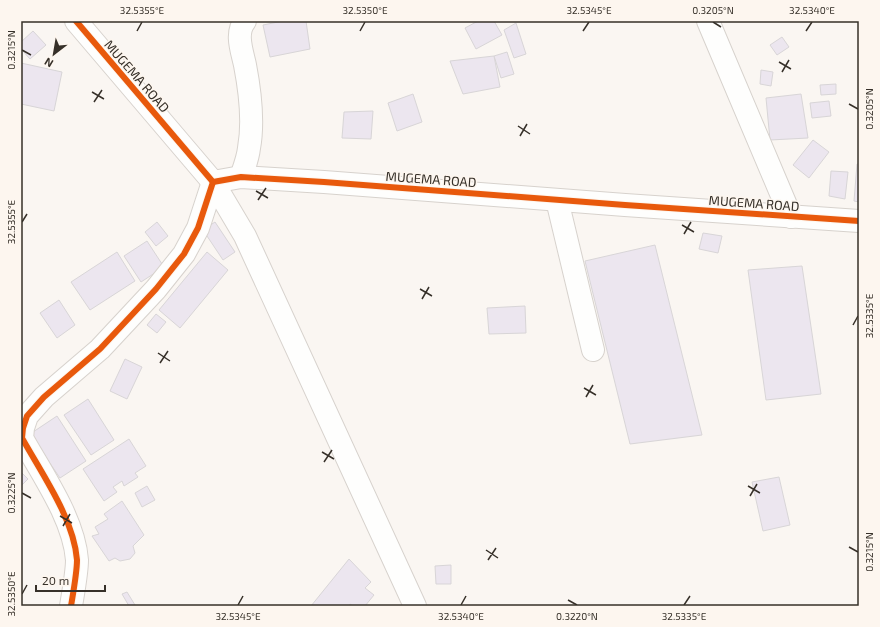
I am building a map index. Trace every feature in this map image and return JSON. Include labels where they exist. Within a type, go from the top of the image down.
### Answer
[{"type":"street","name":"MUGEMA ROAD","points":[[76,21],[213,182],[241,177],[324,182],[859,222]]},
{"type":"street","points":[[241,177],[249,148],[252,123],[247,73],[239,39],[241,28],[245,21]]},
{"type":"street","points":[[708,21],[790,217]]},
{"type":"street","points":[[70,606],[77,561],[73,538],[63,511],[22,438],[23,428],[27,416],[44,397],[100,348],[156,289],[184,254],[198,228],[213,182]]},
{"type":"street","points":[[213,182],[245,236],[415,606]]},
{"type":"street","points":[[557,200],[593,350]]},
{"type":"building","points":[[283,21],[306,21],[310,49],[270,57],[263,25]]},
{"type":"building","points":[[478,21],[494,21],[502,35],[476,49],[465,28]]},
{"type":"building","points":[[516,23],[526,54],[514,58],[504,30]]},
{"type":"building","points":[[33,31],[46,45],[30,59],[21,49],[21,42]]},
{"type":"building","points":[[782,37],[789,47],[777,55],[770,45]]},
{"type":"building","points":[[507,52],[514,74],[501,78],[494,56]]},
{"type":"building","points":[[494,56],[500,87],[463,94],[450,61]]},
{"type":"building","points":[[21,63],[62,72],[54,111],[21,104]]},
{"type":"building","points":[[761,70],[773,72],[771,86],[760,84]]},
{"type":"building","points":[[836,84],[836,94],[821,95],[820,85]]},
{"type":"building","points":[[413,94],[422,122],[397,131],[388,103]]},
{"type":"building","points":[[801,94],[808,138],[770,140],[766,98]]},
{"type":"building","points":[[829,101],[831,116],[812,118],[810,103]]},
{"type":"building","points":[[373,111],[371,139],[342,138],[344,112]]},
{"type":"building","points":[[813,140],[829,152],[809,178],[793,165]]},
{"type":"building","points":[[857,164],[859,164],[859,202],[854,201]]},
{"type":"building","points":[[831,171],[848,172],[845,199],[829,196]]},
{"type":"building","points":[[157,222],[168,236],[156,246],[145,232]]},
{"type":"building","points":[[215,222],[235,252],[223,260],[203,230]]},
{"type":"building","points":[[703,233],[722,236],[718,253],[699,249]]},
{"type":"building","points":[[147,241],[164,267],[141,282],[124,256]]},
{"type":"building","points":[[655,245],[702,435],[630,444],[585,261]]},
{"type":"building","points":[[117,252],[135,281],[90,310],[71,282]]},
{"type":"building","points":[[207,252],[228,270],[180,328],[159,310]]},
{"type":"building","points":[[802,266],[821,394],[766,400],[748,270]]},
{"type":"building","points":[[59,300],[75,325],[57,338],[40,313]]},
{"type":"building","points":[[525,306],[526,333],[489,334],[487,308]]},
{"type":"building","points":[[156,314],[166,322],[157,333],[147,325]]},
{"type":"building","points":[[125,359],[142,367],[127,399],[110,391]]},
{"type":"building","points":[[88,399],[114,440],[91,455],[64,415]]},
{"type":"building","points":[[57,416],[86,461],[60,478],[30,434]]},
{"type":"building","points":[[129,439],[146,466],[135,473],[138,477],[124,486],[122,481],[113,487],[117,492],[104,501],[83,469]]},
{"type":"building","points":[[21,472],[28,479],[21,486]]},
{"type":"building","points":[[779,477],[790,525],[763,531],[752,482]]},
{"type":"building","points":[[147,486],[155,500],[142,507],[135,493]]},
{"type":"building","points":[[122,501],[144,535],[133,546],[135,553],[130,559],[120,561],[115,558],[109,561],[92,536],[99,534],[95,527],[108,519],[104,514]]},
{"type":"building","points":[[349,559],[371,582],[365,588],[374,595],[365,606],[353,606],[350,604],[349,606],[311,606]]},
{"type":"building","points":[[451,565],[451,584],[436,584],[435,566]]},
{"type":"building","points":[[127,592],[135,605],[134,606],[129,606],[122,594]]},
{"type":"cycle path","points":[[76,21],[213,182],[241,177],[324,182],[859,221]]},
{"type":"cycle path","points":[[71,606],[77,565],[75,544],[64,513],[22,438],[23,428],[27,416],[44,397],[100,349],[156,289],[184,254],[198,228],[213,182]]}]
